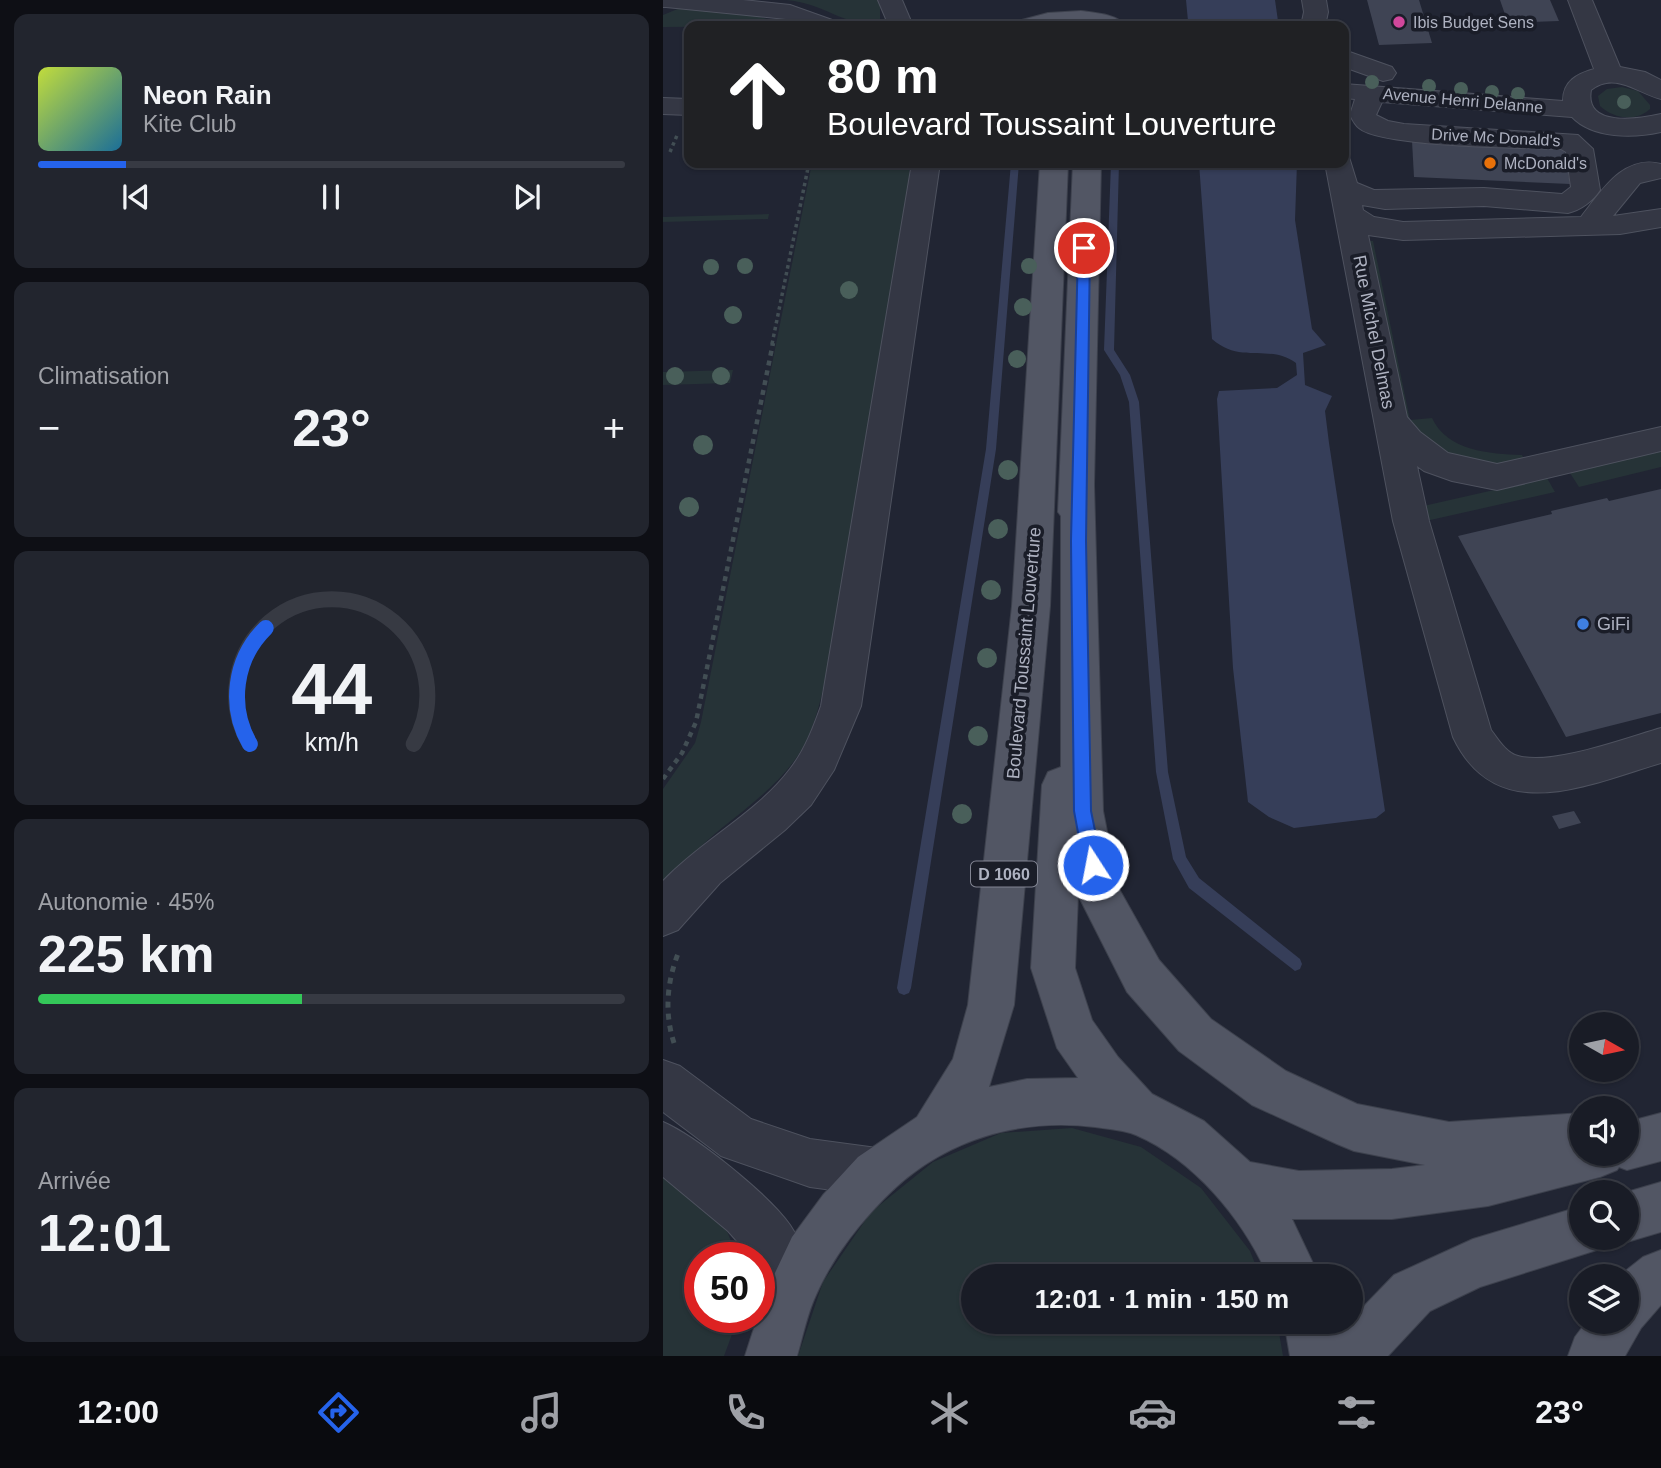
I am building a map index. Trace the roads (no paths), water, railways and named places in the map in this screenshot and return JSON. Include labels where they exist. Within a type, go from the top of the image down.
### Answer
[{"type":"main road","points":[[1088,0],[1106,21]]},
{"type":"main road","points":[[1037,16],[1089,21]]},
{"type":"main road","name":"Boulevard Toussaint Louverture","points":[[935,1130],[973,1070],[991,1004],[1031,606],[1054,168]]},
{"type":"main road","name":"D 1060","points":[[1087,168],[1078,487],[1053,968],[1074,1032],[1102,1073],[1136,1111]]},
{"type":"main road","points":[[1078,487],[1082,811],[1098,892],[1143,976],[1195,1035],[1248,1073],[1269,1088],[1354,1127],[1449,1146],[1569,1138]]},
{"type":"main road","points":[[771,1356],[794,1284],[832,1222],[877,1172],[935,1130],[980,1111],[1026,1101],[1072,1100],[1136,1111],[1183,1136],[1240,1184],[1281,1243],[1289,1264]]},
{"type":"main road","points":[[1639,1133],[1661,1131]]},
{"type":"main road","points":[[1639,1143],[1661,1137]]},
{"type":"main road","points":[[1240,1184],[1299,1196],[1392,1194],[1488,1182],[1569,1161]]},
{"type":"main road","points":[[1639,1213],[1661,1207]]},
{"type":"main road","points":[[1352,1356],[1412,1293],[1473,1264],[1569,1235]]},
{"type":"main road","points":[[1639,1291],[1661,1275]]},
{"type":"main road","points":[[1313,1334],[1316,1356]]},
{"type":"main road","points":[[1594,1356],[1609,1334]]},
{"type":"street","points":[[666,0],[791,12],[814,21]]},
{"type":"street","points":[[890,0],[899,21]]},
{"type":"street","points":[[1580,0],[1609,75]]},
{"type":"street","points":[[1349,62],[1379,83]]},
{"type":"street","name":"Avenue Henri Delanne","points":[[1349,72],[1379,83],[1579,100]]},
{"type":"street","points":[[1661,91],[1637,78],[1609,75],[1584,82],[1579,100],[1600,123],[1631,129],[1661,122]]},
{"type":"street","name":"Avenue Henri Delanne","points":[[1349,89],[1379,83]]},
{"type":"street","name":"Drive Mc Donald's","points":[[1345,189],[1370,198],[1484,197],[1568,204],[1586,190],[1579,149],[1568,141],[1460,136],[1384,129],[1370,124],[1363,115],[1365,105],[1379,83]]},
{"type":"street","points":[[663,106],[684,118]]},
{"type":"street","points":[[1631,129],[1657,179]]},
{"type":"street","points":[[664,913],[710,863],[787,802],[823,756],[841,706],[925,168]]},
{"type":"street","points":[[1589,226],[1631,176],[1657,179]]},
{"type":"street","points":[[1345,189],[1366,225],[1403,231],[1620,225],[1661,218]]},
{"type":"street","name":"Rue Michel Delmas","points":[[1345,189],[1391,421],[1421,452],[1452,468],[1497,477],[1661,439]]},
{"type":"street","points":[[1399,199],[1396,215],[1403,231]]},
{"type":"street","points":[[1391,421],[1411,521],[1473,737],[1489,761],[1513,774],[1545,776],[1661,745]]},
{"type":"street","points":[[671,1067],[738,1139],[810,1163],[877,1172]]},
{"type":"street","points":[[663,1146],[746,1213],[772,1243],[794,1284]]},
{"type":"water","points":[[1186,0],[1275,0],[1278,21],[1188,21]]},
{"type":"water","points":[[1199,168],[1297,168],[1295,220],[1312,329],[1326,345],[1303,353],[1305,385],[1332,396],[1325,411],[1329,443],[1385,811],[1376,818],[1294,828],[1269,817],[1248,802],[1233,668],[1217,399],[1219,391],[1277,388],[1297,375],[1296,363],[1286,357],[1234,351],[1212,339]]},
{"type":"waterway","points":[[904,988],[991,449],[1015,168]]},
{"type":"waterway","points":[[1115,168],[1109,350],[1125,375],[1134,402],[1162,772],[1180,859],[1194,883],[1295,964]]},
{"type":"place","name":"Ibis Budget Sens","points":[[1399,22]]},
{"type":"place","name":"McDonald's","points":[[1490,163]]},
{"type":"place","name":"GiFi","points":[[1583,624]]}]
